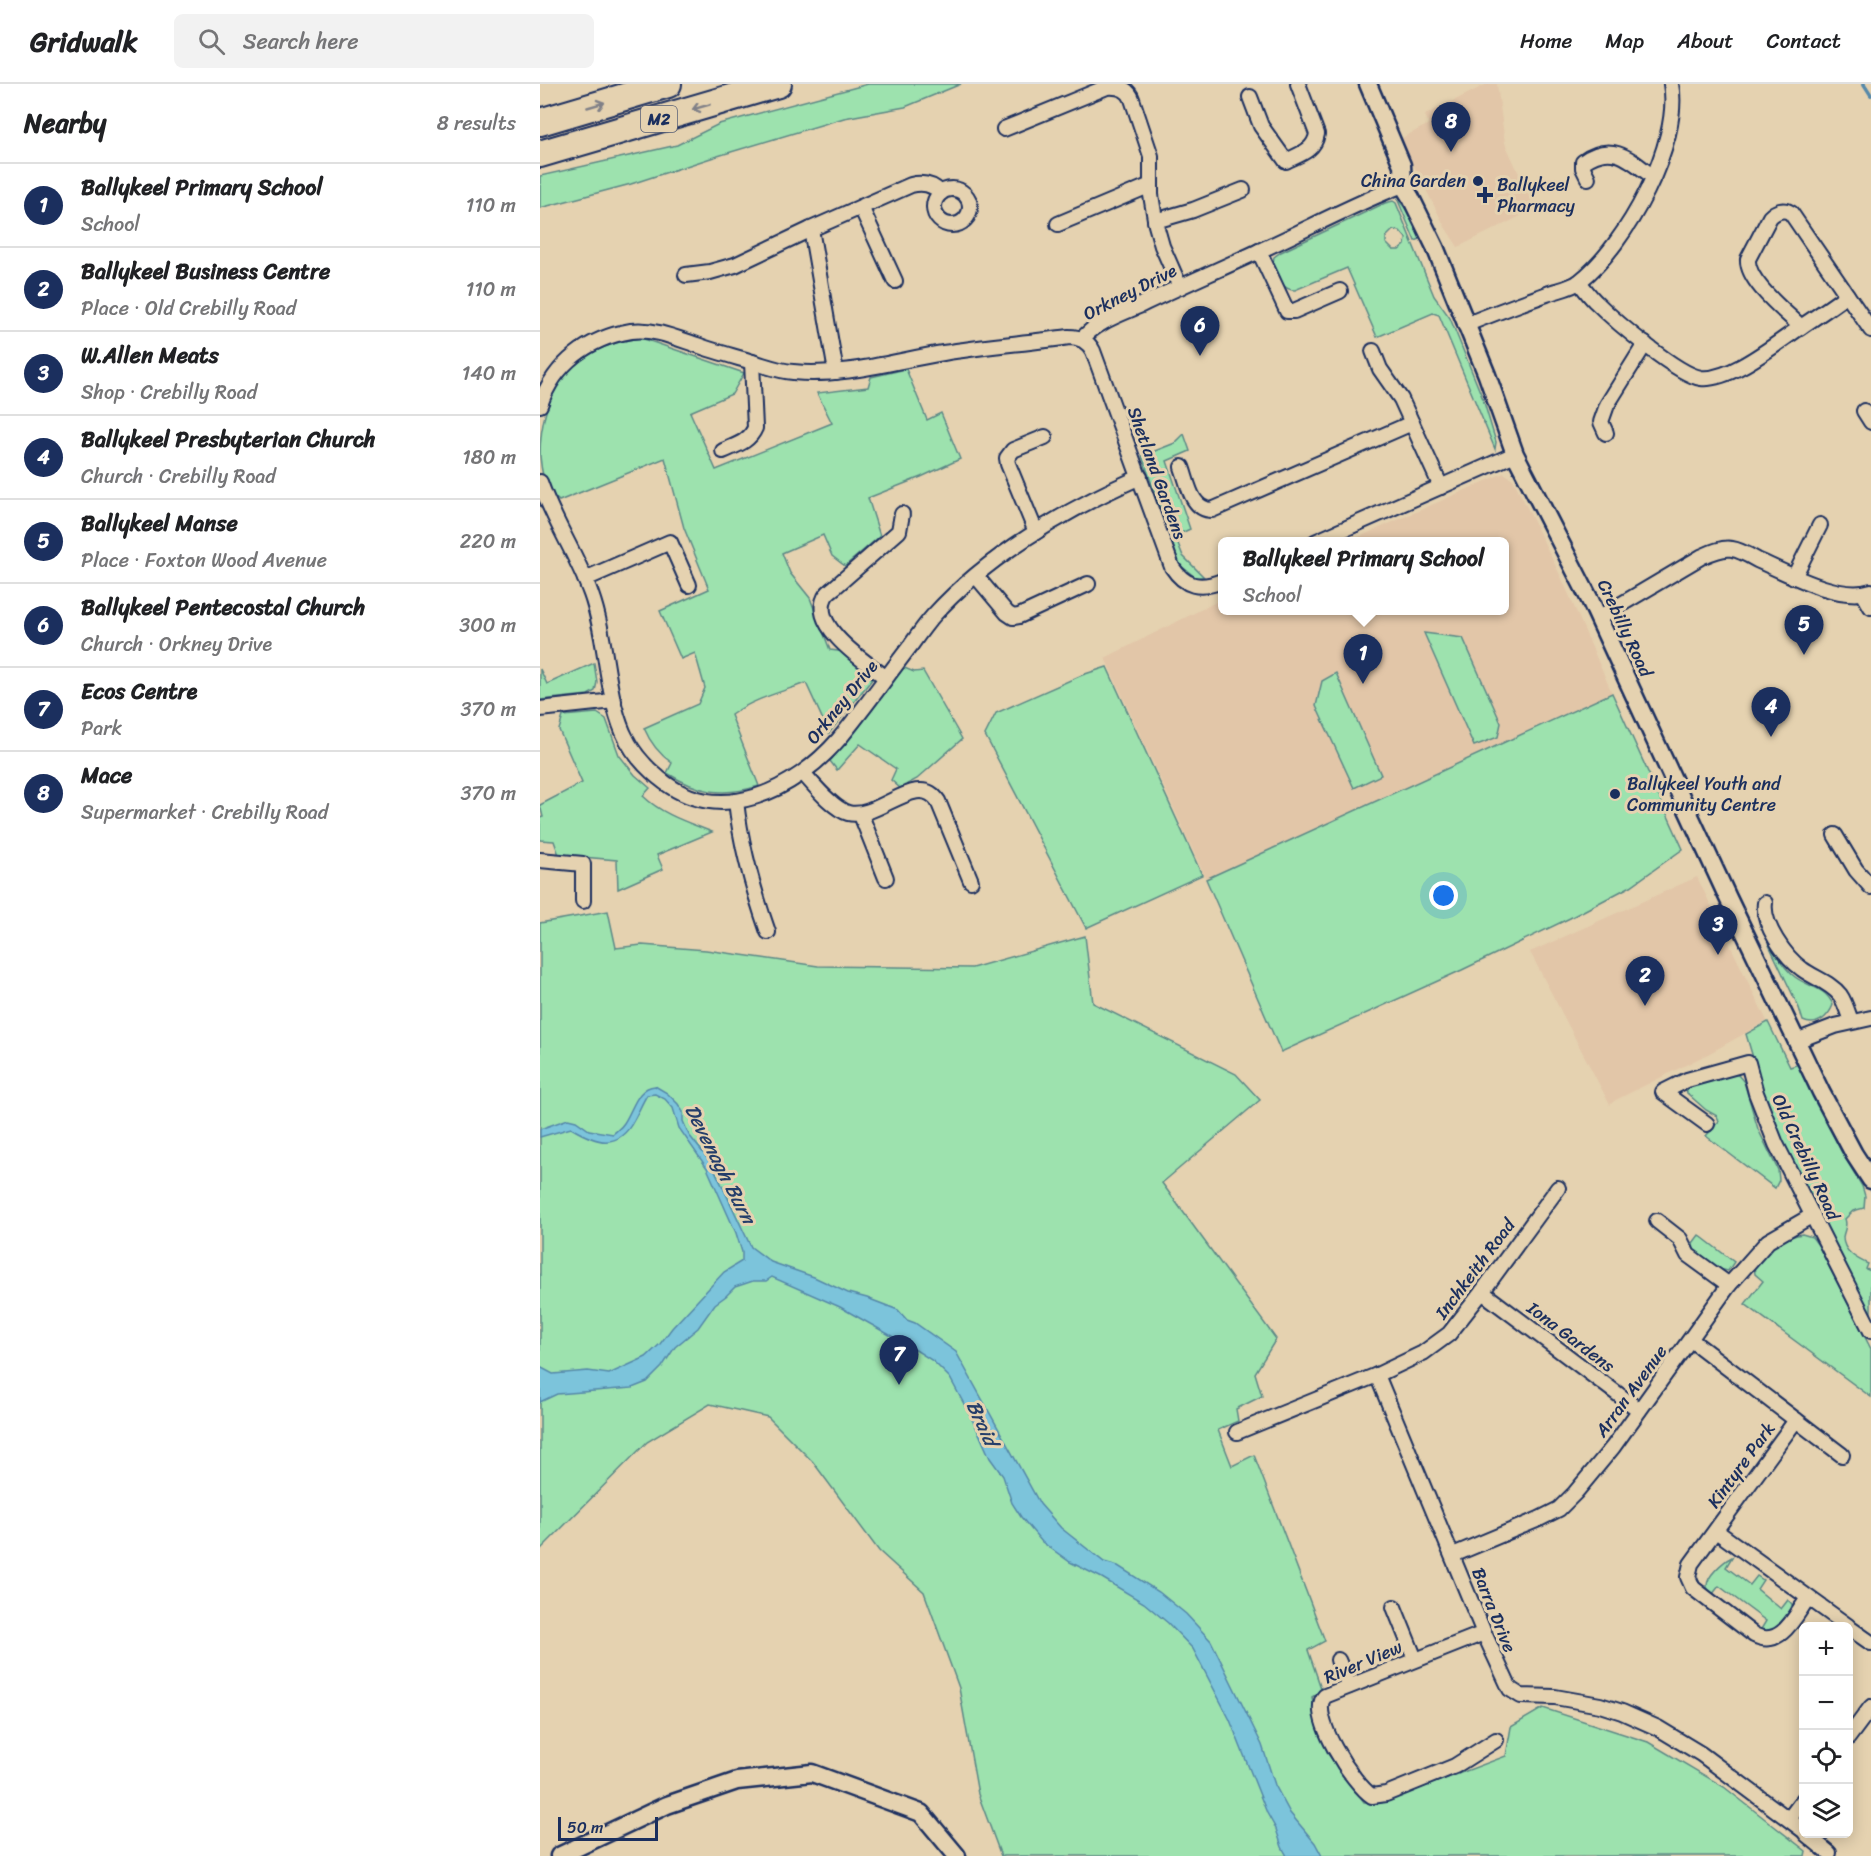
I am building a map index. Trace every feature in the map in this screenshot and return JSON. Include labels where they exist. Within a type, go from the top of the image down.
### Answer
[{"type":"highway","name":"M2","points":[[540,122],[668,84]]},
{"type":"highway","name":"M2","points":[[540,154],[778,84]]},
{"type":"street","points":[[1250,97],[1261,126],[1286,161],[1311,149],[1316,142],[1317,135],[1298,84]]},
{"type":"street","name":"Crebilly Road","points":[[1368,84],[1402,165],[1403,185],[1412,198],[1435,247],[1487,375],[1515,454],[1568,554],[1796,1041],[1854,1154],[1871,1180]]},
{"type":"street","points":[[1465,325],[1579,282],[1603,259],[1623,233],[1653,177],[1671,128],[1673,110],[1671,84]]},
{"type":"street","points":[[1004,129],[1104,88],[1113,86],[1124,88],[1129,92],[1151,156],[1152,202],[1155,221],[1162,246],[1180,287]]},
{"type":"street","points":[[1588,178],[1583,162],[1591,156],[1604,152],[1628,158],[1653,177]]},
{"type":"street","points":[[686,275],[716,271],[735,265],[915,184],[929,184],[941,194]]},
{"type":"street","points":[[1058,224],[1151,185]]},
{"type":"street","name":"Orkney Drive","points":[[540,405],[550,381],[571,357],[580,350],[604,339],[631,331],[643,330],[668,335],[772,369],[794,372],[836,372],[974,348],[1071,337],[1082,339],[1090,331],[1114,318],[1332,215],[1403,185]]},
{"type":"street","points":[[1155,221],[1201,207],[1243,190]]},
{"type":"street","points":[[861,207],[895,281]]},
{"type":"street","points":[[1801,327],[1754,280],[1748,266],[1748,259],[1770,216],[1782,210],[1791,213],[1871,330]]},
{"type":"street","points":[[811,229],[836,372]]},
{"type":"street","points":[[1259,251],[1287,311],[1294,311],[1340,291]]},
{"type":"street","points":[[1579,282],[1595,302],[1645,344],[1688,373],[1700,378],[1723,374],[1754,359],[1847,295]]},
{"type":"street","name":"Shetland Gardens","points":[[1082,339],[1093,351],[1176,573],[1186,581],[1198,586],[1218,582]]},
{"type":"street","points":[[1606,433],[1601,422],[1607,405],[1645,344]]},
{"type":"street","points":[[1373,351],[1380,369],[1401,399],[1441,487]]},
{"type":"street","points":[[723,451],[746,441],[754,430],[753,362]]},
{"type":"street","name":"Shetland Gardens","points":[[1182,467],[1196,504],[1203,509],[1212,510],[1412,423]]},
{"type":"street","points":[[1036,532],[1007,459],[1013,450],[1045,437]]},
{"type":"street","points":[[1326,537],[1515,454]]},
{"type":"street","name":"Orkney Drive","points":[[540,482],[585,579],[597,613],[620,725],[632,749],[646,767],[678,791],[698,799],[736,801],[768,793],[789,783],[827,753],[932,616],[976,576],[1036,532],[1072,510],[1140,477]]},
{"type":"street","points":[[885,677],[837,638],[826,619],[823,603],[835,587],[899,531],[902,514]]},
{"type":"street","points":[[1794,577],[1820,525]]},
{"type":"street","points":[[585,579],[670,542],[689,585]]},
{"type":"street","points":[[1598,618],[1701,557],[1717,550],[1732,548],[1814,584],[1840,591],[1867,592],[1871,607]]},
{"type":"street","points":[[976,576],[1013,617],[1088,584]]},
{"type":"street","points":[[540,709],[614,701]]},
{"type":"street","points":[[803,773],[839,809],[861,815],[916,791],[932,794],[938,801],[971,880]]},
{"type":"street","points":[[736,801],[746,865],[768,932]]},
{"type":"street","points":[[861,815],[886,878]]},
{"type":"street","points":[[1835,835],[1856,870],[1871,887]]},
{"type":"street","points":[[540,860],[583,864],[583,901]]},
{"type":"street","points":[[1765,903],[1766,921],[1785,951],[1800,968],[1839,994],[1851,1021]]},
{"type":"street","points":[[1796,1041],[1851,1021],[1871,1018]]},
{"type":"street","name":"Old Crebilly Road","points":[[1707,1124],[1663,1092],[1687,1080],[1748,1063],[1756,1093],[1772,1133],[1871,1331]]},
{"type":"street","name":"Inchkeith Road","points":[[1377,1374],[1423,1353],[1439,1343],[1458,1324],[1558,1188]]},
{"type":"street","name":"Arran Avenue","points":[[1453,1555],[1559,1509],[1613,1447],[1729,1285],[1764,1245],[1775,1236],[1813,1215]]},
{"type":"street","points":[[1657,1221],[1680,1239],[1688,1255],[1729,1285]]},
{"type":"street","name":"Iona Gardens","points":[[1482,1292],[1639,1410]]},
{"type":"street","name":"Kintyre Park","points":[[1691,1340],[1842,1455]]},
{"type":"street","points":[[1237,1432],[1377,1374]]},
{"type":"street","name":"Barra Drive","points":[[1377,1374],[1506,1685],[1514,1693],[1524,1696],[1554,1697],[1600,1705],[1645,1722],[1701,1754],[1799,1827]]},
{"type":"street","name":"Kintyre Park","points":[[1796,1420],[1688,1571],[1689,1582],[1693,1588],[1754,1635],[1766,1639],[1779,1636],[1786,1630],[1808,1598]]},
{"type":"street","name":"Kintyre Park","points":[[1716,1531],[1841,1622]]},
{"type":"street","points":[[1394,1607],[1415,1659]]},
{"type":"street","name":"Kintyre Park","points":[[1853,1630],[1871,1643]]},
{"type":"street","name":"River View","points":[[1484,1633],[1349,1686],[1323,1699],[1322,1713],[1330,1740],[1346,1766],[1372,1796],[1386,1794],[1455,1766],[1496,1740]]},
{"type":"street","points":[[1338,1660],[1349,1686]]},
{"type":"street","points":[[1853,1731],[1871,1707]]},
{"type":"street","points":[[559,1856],[667,1805],[736,1781],[812,1773],[921,1814],[957,1856]]},
{"type":"street","points":[[1789,1819],[1799,1805]]},
{"type":"street","name":"Barra Drive","points":[[1812,1838],[1829,1853]]},
{"type":"shaded area","points":[[1487,84],[1497,84],[1505,143],[1535,209],[1458,247],[1445,227],[1400,139],[1429,124],[1425,115]]},
{"type":"shaded area","points":[[1504,473],[1513,479],[1562,579],[1612,693],[1206,879],[1105,658],[1218,601],[1218,615],[1509,615],[1509,537],[1359,537]]},
{"type":"shaded area","points":[[1697,877],[1767,1021],[1610,1105],[1530,952]]},
{"type":"green space","points":[[868,84],[961,84],[905,107],[844,118],[631,184],[540,208],[540,176],[677,145],[719,124]]},
{"type":"green space","points":[[1397,198],[1411,215],[1420,239],[1415,241]]},
{"type":"green space","points":[[1393,201],[1396,203],[1434,296],[1450,318],[1483,399],[1496,442],[1495,449],[1439,315],[1433,313],[1377,337],[1347,268],[1295,290],[1283,285],[1278,277],[1273,263],[1274,257],[1281,252]],"holes":[[[1393,230],[1400,231],[1406,238],[1405,245],[1399,250],[1393,250],[1386,243],[1386,237]]]},
{"type":"green space","points":[[641,338],[744,373],[732,394],[690,412],[716,470],[832,423],[817,393],[868,387],[871,377],[906,369],[927,420],[941,413],[960,459],[868,498],[880,536],[845,566],[832,556],[823,535],[782,553],[790,573],[810,598],[830,650],[846,652],[873,678],[829,733],[806,683],[758,700],[731,715],[759,786],[723,792],[701,789],[679,780],[667,773],[672,763],[655,747],[644,728],[698,704],[705,688],[695,653],[681,659],[660,611],[709,589],[684,528],[665,458],[559,501],[549,492],[545,484],[540,456],[546,410],[566,374],[597,350]]},
{"type":"green space","points":[[1184,434],[1190,451],[1167,461],[1190,529],[1175,536],[1183,556],[1204,577],[1195,577],[1180,565],[1142,456],[1175,443]]},
{"type":"green space","points":[[1424,633],[1463,638],[1501,723],[1498,737],[1474,746]]},
{"type":"green space","points":[[594,663],[597,682],[595,691],[588,695],[540,700],[540,669],[547,684]]},
{"type":"green space","points":[[902,667],[914,672],[923,671],[962,739],[917,779],[900,788],[891,780],[896,769],[860,744],[837,770],[830,761]]},
{"type":"green space","points":[[1107,667],[1202,875],[1086,928],[985,735],[996,713],[1082,675]]},
{"type":"green space","points":[[1336,673],[1381,775],[1354,788],[1316,706],[1322,681]]},
{"type":"green space","points":[[1612,693],[1683,849],[1631,886],[1570,918],[1281,1052],[1206,879]]},
{"type":"green space","points":[[597,713],[606,719],[619,755],[635,775],[650,788],[643,796],[667,813],[712,832],[657,855],[663,869],[618,889],[617,860],[559,855],[554,841],[540,840],[540,818],[543,817],[540,805],[582,783],[559,730],[563,716]]},
{"type":"green space","points":[[608,911],[616,948],[642,945],[706,950],[818,966],[972,968],[1085,936],[1093,1003],[1236,1074],[1260,1100],[1162,1183],[1276,1339],[1255,1373],[1262,1396],[1236,1409],[1238,1421],[1218,1430],[1232,1466],[1254,1455],[1325,1641],[1308,1650],[1322,1691],[1312,1697],[1328,1754],[1364,1802],[1381,1803],[1506,1756],[1511,1727],[1543,1708],[1648,1742],[1724,1787],[1806,1851],[1805,1856],[1001,1856],[978,1794],[959,1688],[924,1592],[879,1551],[813,1462],[768,1417],[710,1404],[647,1442],[540,1550],[540,923]]},
{"type":"green space","points":[[1768,943],[1791,974],[1826,994],[1830,999],[1833,1005],[1821,1020],[1812,1023],[1803,1021]]},
{"type":"green space","points":[[1768,1022],[1790,1067],[1799,1064],[1841,1151],[1862,1186],[1865,1196],[1864,1208],[1853,1211],[1845,1219],[1843,1237],[1848,1251],[1868,1264],[1866,1269],[1871,1271],[1871,1315],[1788,1153],[1767,1105],[1746,1034]]},
{"type":"green space","points":[[1730,1073],[1738,1075],[1744,1082],[1758,1129],[1778,1170],[1779,1180],[1775,1188],[1706,1136],[1719,1121],[1717,1116],[1706,1110],[1687,1093],[1687,1086]]},
{"type":"green space","points":[[1802,1234],[1812,1237],[1818,1245],[1871,1349],[1871,1397],[1745,1304],[1763,1281],[1755,1274],[1754,1266],[1775,1246],[1788,1238]]},
{"type":"green space","points":[[1699,1235],[1734,1262],[1728,1271],[1719,1269],[1694,1251],[1693,1243]]},
{"type":"green space","points":[[1732,1557],[1726,1567],[1750,1585],[1757,1576],[1763,1580],[1757,1589],[1781,1609],[1788,1600],[1792,1604],[1784,1620],[1774,1631],[1760,1631],[1766,1621],[1719,1586],[1712,1595],[1709,1591],[1707,1583],[1709,1578],[1720,1565]]},
{"type":"water","name":"Braid","points":[[655,1086],[667,1093],[683,1112],[683,1121],[689,1135],[712,1164],[751,1247],[771,1262],[898,1310],[907,1320],[915,1323],[956,1352],[1040,1504],[1061,1528],[1104,1562],[1118,1566],[1159,1592],[1186,1614],[1211,1641],[1262,1745],[1275,1785],[1290,1813],[1315,1843],[1322,1856],[1287,1856],[1267,1813],[1230,1720],[1193,1649],[1168,1623],[1144,1603],[1070,1562],[1042,1542],[1012,1503],[1003,1476],[990,1458],[950,1378],[933,1361],[911,1347],[840,1307],[772,1277],[766,1281],[753,1281],[735,1287],[715,1304],[698,1328],[675,1347],[662,1367],[647,1382],[632,1388],[557,1394],[540,1402],[540,1367],[553,1374],[588,1371],[609,1374],[646,1357],[724,1272],[742,1261],[742,1252],[736,1233],[707,1168],[679,1128],[673,1108],[665,1099],[655,1094],[647,1095],[628,1130],[614,1140],[598,1140],[571,1128],[540,1137],[540,1129],[568,1119],[576,1121],[589,1130],[613,1134],[623,1125],[644,1090]]},
{"type":"waterway","points":[[1864,84],[1871,95]]},
{"type":"place","name":"Mace","points":[[1451,152]]},
{"type":"place","name":"China Garden","points":[[1478,181]]},
{"type":"place","name":"Ballykeel Pharmacy","points":[[1485,195]]},
{"type":"place","name":"Ballykeel Pentecostal Church","points":[[1200,356]]},
{"type":"place","name":"Ballykeel Manse","points":[[1804,655]]},
{"type":"place","name":"Ballykeel Primary School","points":[[1363,684]]},
{"type":"place","name":"Ballykeel Presbyterian Church","points":[[1771,737]]},
{"type":"place","name":"Ballykeel Youth and Community Centre","points":[[1615,794]]},
{"type":"place","name":"W.Allen Meats","points":[[1718,955]]},
{"type":"place","name":"Ballykeel Business Centre","points":[[1645,1006]]},
{"type":"place","name":"Ecos Centre","points":[[899,1385]]},
{"type":"water label","name":"Devenagh Burn","points":[[720,1164]]}]
